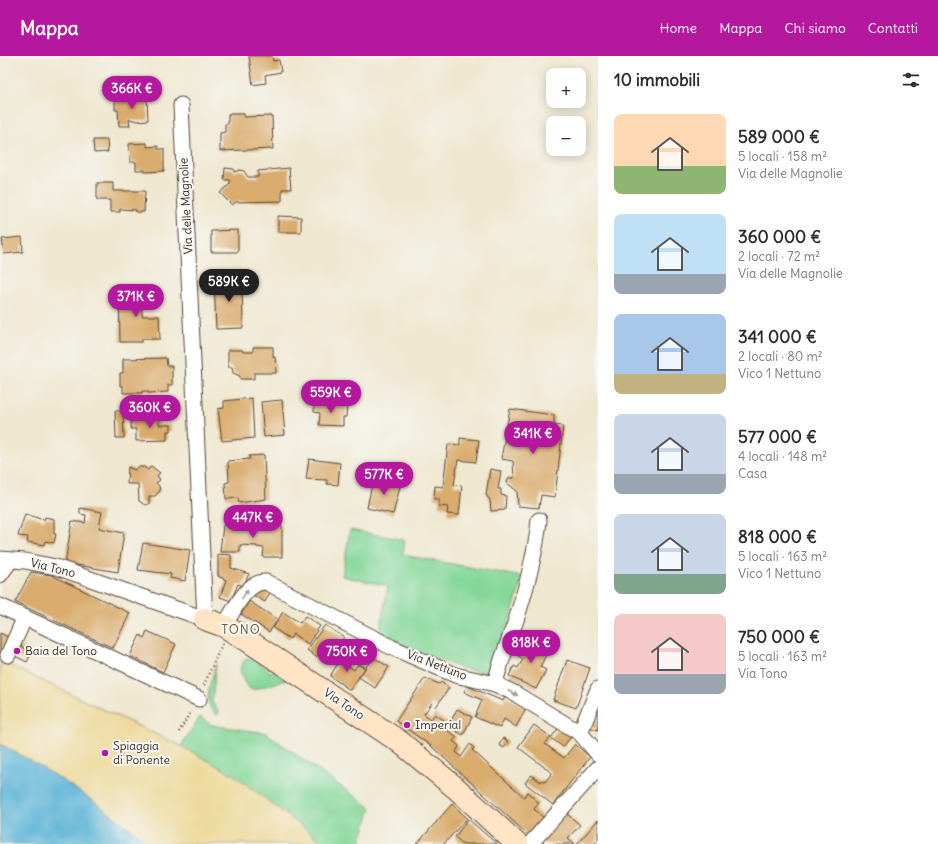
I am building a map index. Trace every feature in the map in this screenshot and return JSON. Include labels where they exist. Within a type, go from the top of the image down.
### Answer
[{"type":"street","name":"Via delle Magnolie","points":[[181,105],[219,625]]},
{"type":"street","points":[[495,684],[499,667],[517,616],[536,546],[538,520]]},
{"type":"street","name":"Via Tono","points":[[5,560],[26,561],[56,567],[219,625],[400,742],[458,789],[518,844]]},
{"type":"street","points":[[0,575],[5,560]]},
{"type":"street","name":"Via Nettuno","points":[[219,625],[250,586],[258,581],[266,582],[398,650],[455,675],[495,684],[514,692],[580,733],[598,754]]},
{"type":"street","points":[[0,606],[199,699]]},
{"type":"street","points":[[8,655],[25,618]]},
{"type":"street","points":[[580,733],[598,689]]},
{"type":"street","points":[[530,844],[598,768]]},
{"type":"path","points":[[179,732],[199,699],[219,625]]},
{"type":"green space","points":[[350,530],[405,540],[403,555],[523,577],[511,616],[488,674],[457,667],[379,635],[388,586],[342,576]]},
{"type":"green space","points":[[253,658],[261,662],[260,664],[271,672],[273,670],[286,680],[252,690],[244,682],[240,671],[243,662],[247,659]]},
{"type":"green space","points":[[216,664],[212,702],[219,712],[217,715],[212,710],[208,698],[210,684]]},
{"type":"green space","points":[[200,717],[211,725],[266,733],[371,808],[360,844],[325,844],[234,775],[181,746]]},
{"type":"sand","name":"Spiaggia di Ponente","points":[[0,661],[181,746],[234,775],[325,844],[149,844],[121,821],[30,760],[0,744]]},
{"type":"water","points":[[0,744],[58,777],[114,816],[149,844],[0,844]]},
{"type":"building","points":[[249,56],[272,56],[273,61],[279,60],[281,72],[265,75],[266,83],[253,85]]},
{"type":"building","points":[[147,97],[148,120],[138,121],[129,119],[130,126],[119,126],[118,110],[115,110],[115,99]]},
{"type":"building","points":[[228,114],[244,114],[244,117],[272,116],[273,149],[220,151],[220,133],[225,132],[225,124],[228,124]]},
{"type":"building","points":[[93,140],[107,140],[108,152],[94,153]]},
{"type":"building","points":[[147,143],[147,147],[158,146],[158,149],[164,149],[164,171],[145,172],[145,170],[136,170],[136,162],[130,162],[129,144]]},
{"type":"building","points":[[225,168],[234,169],[234,172],[240,170],[244,171],[248,177],[258,177],[258,171],[289,168],[291,189],[282,189],[282,201],[236,202],[232,205],[220,193],[230,184],[230,180],[224,180]]},
{"type":"building","points":[[97,183],[113,183],[113,191],[145,191],[144,212],[120,209],[120,212],[110,212],[110,200],[97,200]]},
{"type":"building","points":[[278,216],[301,217],[301,232],[278,232]]},
{"type":"building","points":[[238,230],[238,252],[211,252],[211,231]]},
{"type":"building","points":[[22,237],[23,252],[4,254],[2,239]]},
{"type":"building","points":[[242,277],[243,328],[216,329],[214,278]]},
{"type":"building","points":[[141,286],[142,316],[159,316],[160,339],[142,339],[142,342],[120,342],[119,287]]},
{"type":"building","points":[[253,347],[273,347],[276,373],[254,373],[254,379],[240,379],[240,376],[233,373],[232,367],[228,367],[228,350],[253,352]]},
{"type":"building","points":[[166,358],[167,366],[172,366],[172,385],[168,385],[168,392],[148,393],[148,391],[142,391],[142,393],[123,393],[123,386],[120,386],[120,373],[123,373],[123,359]]},
{"type":"building","points":[[252,398],[254,438],[222,441],[218,409],[224,408],[224,401]]},
{"type":"building","points":[[282,400],[285,435],[264,437],[261,402]]},
{"type":"building","points":[[325,401],[338,402],[337,406],[347,406],[346,417],[343,417],[343,426],[319,425],[320,413],[314,412],[314,404],[325,405]]},
{"type":"building","points":[[510,409],[554,415],[554,425],[563,426],[555,497],[541,495],[539,508],[518,506],[517,491],[507,483],[508,478],[514,478],[513,461],[501,459]]},
{"type":"building","points":[[115,411],[123,411],[124,438],[116,438]]},
{"type":"building","points":[[131,418],[159,418],[159,425],[171,425],[171,431],[167,431],[167,440],[136,441],[136,429],[131,429]]},
{"type":"building","points":[[460,438],[479,440],[476,462],[458,460],[454,485],[462,486],[459,515],[447,514],[448,507],[439,506],[439,499],[434,499],[435,486],[443,487],[448,444],[460,445]]},
{"type":"building","points":[[264,455],[266,499],[239,503],[238,498],[226,499],[225,483],[229,482],[228,461],[250,459],[249,456]]},
{"type":"building","points":[[309,459],[340,463],[338,485],[327,484],[327,480],[306,479]]},
{"type":"building","points":[[151,466],[160,473],[157,475],[160,480],[156,483],[159,486],[160,491],[155,496],[149,496],[149,504],[145,505],[139,501],[138,484],[127,484],[128,467],[135,470],[138,467],[144,467],[148,470]]},
{"type":"building","points":[[490,469],[501,471],[498,489],[501,489],[501,495],[506,496],[505,510],[491,511],[490,500],[486,495]]},
{"type":"building","points":[[373,479],[382,481],[383,479],[401,483],[393,514],[367,508]]},
{"type":"building","points":[[80,508],[102,512],[99,528],[124,533],[118,572],[65,563],[72,521],[85,523],[86,515],[80,514]]},
{"type":"building","points":[[25,514],[44,520],[45,517],[54,519],[54,534],[56,534],[54,543],[45,541],[44,545],[27,542],[28,537],[18,536]]},
{"type":"building","points":[[223,525],[282,526],[282,557],[263,557],[264,548],[257,546],[240,545],[240,552],[220,552]]},
{"type":"building","points":[[143,543],[190,550],[185,581],[170,578],[171,574],[138,570]]},
{"type":"building","points":[[218,554],[231,555],[231,568],[249,574],[243,586],[238,584],[231,601],[220,597],[226,580],[218,576]]},
{"type":"building","points":[[31,572],[51,575],[130,613],[113,648],[15,602]]},
{"type":"building","points":[[262,589],[270,592],[265,602],[253,595]]},
{"type":"building","points":[[249,601],[278,620],[269,632],[241,614]]},
{"type":"building","points":[[283,612],[300,623],[305,616],[320,626],[308,644],[293,634],[290,639],[273,628]]},
{"type":"building","points":[[325,625],[344,637],[332,653],[324,647],[316,657],[307,650]]},
{"type":"building","points":[[147,631],[176,644],[163,672],[130,656],[140,635],[144,638]]},
{"type":"building","points":[[0,633],[8,637],[0,653]]},
{"type":"building","points":[[527,638],[549,649],[540,667],[546,670],[536,689],[509,676],[514,666],[518,668],[523,659],[518,656]]},
{"type":"building","points":[[16,644],[32,652],[27,662],[11,654]]},
{"type":"building","points":[[344,654],[353,660],[348,666],[354,670],[358,664],[365,668],[350,690],[330,676]]},
{"type":"building","points":[[373,657],[389,667],[375,688],[359,677]]},
{"type":"building","points":[[567,660],[590,668],[576,708],[553,700]]},
{"type":"building","points":[[425,678],[439,684],[441,682],[449,688],[436,707],[432,703],[424,714],[431,719],[435,714],[448,723],[444,728],[457,737],[453,741],[459,746],[456,752],[461,757],[470,744],[474,748],[472,750],[524,797],[527,792],[539,803],[534,809],[544,818],[528,835],[431,746],[396,721]]},
{"type":"building","points":[[467,686],[503,701],[506,695],[526,708],[516,727],[504,719],[500,728],[475,717],[482,700],[464,692]]},
{"type":"building","points":[[598,704],[598,730],[589,727]]},
{"type":"building","points":[[457,709],[472,717],[463,735],[448,727]]},
{"type":"building","points":[[534,725],[551,737],[545,744],[564,758],[575,744],[590,757],[553,805],[525,783],[531,775],[541,782],[542,780],[545,782],[552,773],[518,747]]},
{"type":"building","points":[[561,725],[573,734],[563,747],[551,738]]},
{"type":"building","points":[[503,738],[508,741],[504,748],[499,745]]},
{"type":"building","points":[[452,804],[467,818],[444,844],[417,844]]},
{"type":"building","points":[[566,813],[580,825],[568,838],[575,844],[545,844],[541,841]]},
{"type":"building","points":[[468,819],[497,844],[463,844],[455,837]]},
{"type":"building","points":[[598,820],[598,840],[594,844],[577,844]]},
{"type":"place","name":"Baia del Tono","points":[[17,651]]},
{"type":"place","name":"Imperial","points":[[407,725]]},
{"type":"place","name":"Spiaggia di Ponente","points":[[105,753]]},
{"type":"district","name":"TONO","points":[[241,629]]}]
